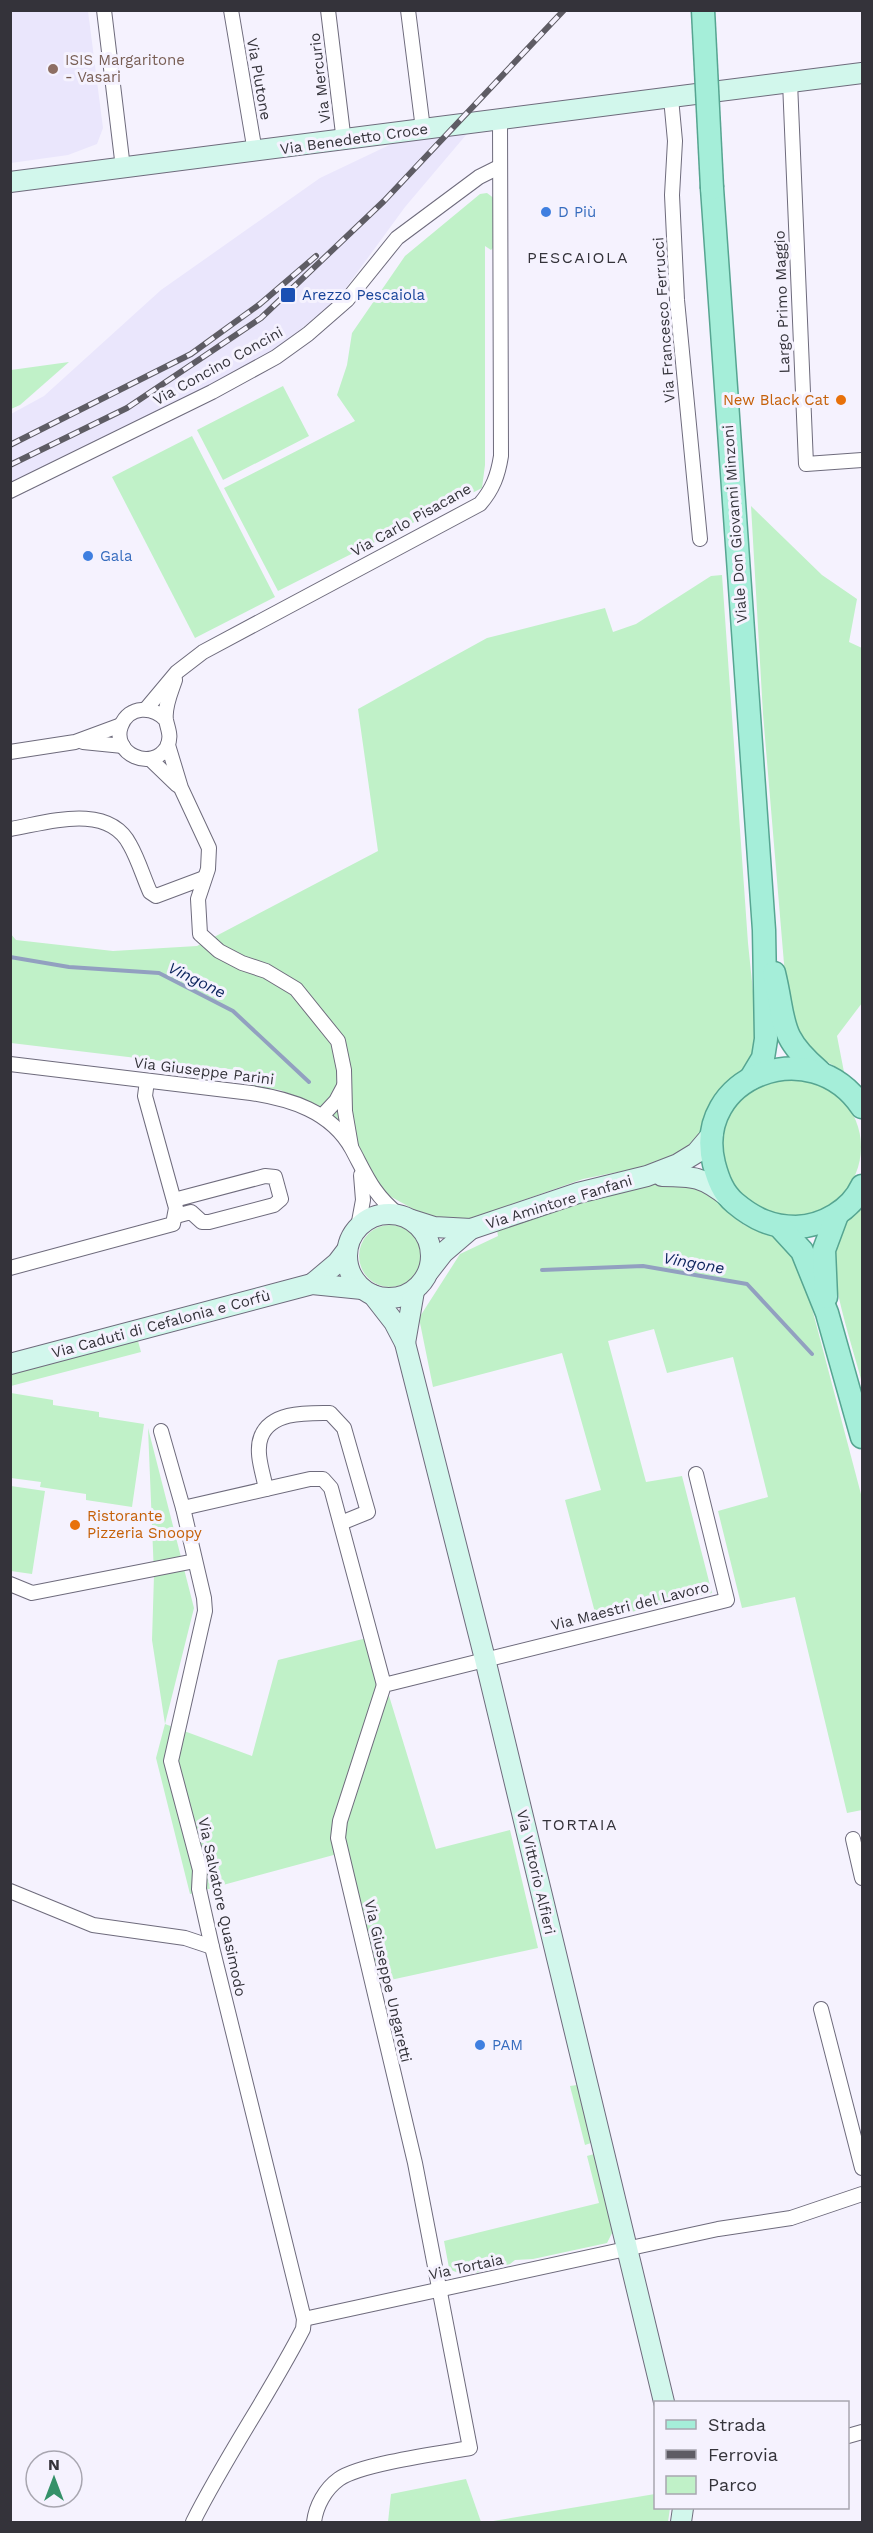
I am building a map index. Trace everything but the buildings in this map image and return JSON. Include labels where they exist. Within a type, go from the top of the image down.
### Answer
[{"type":"main road","name":"Viale Don Giovanni Minzoni","points":[[703,10],[712,188],[764,930],[766,1039],[763,1058],[751,1078]]},
{"type":"main road","name":"Viale Don Giovanni Minzoni","points":[[764,930],[786,1036],[800,1054],[819,1071]]},
{"type":"main road","points":[[837,1215],[810,1226],[780,1227],[752,1217],[729,1197],[717,1178],[712,1155],[713,1133],[720,1111],[733,1092],[751,1078],[773,1069],[796,1067],[819,1071],[842,1084],[862,1107]]},
{"type":"main road","points":[[827,1313],[824,1250],[837,1215],[861,1190]]},
{"type":"main road","points":[[780,1227],[801,1251],[827,1313],[862,1437]]},
{"type":"street","points":[[104,10],[123,168]]},
{"type":"street","name":"Via Plutone","points":[[231,10],[255,152]]},
{"type":"street","name":"Via Mercurio","points":[[328,10],[344,142]]},
{"type":"street","points":[[408,10],[423,129]]},
{"type":"street","name":"Via Benedetto Croce","points":[[10,182],[344,142],[423,129],[862,73]]},
{"type":"street","name":"Largo Primo Maggio","points":[[790,82],[806,464],[862,460]]},
{"type":"street","name":"Via Francesco Ferrucci","points":[[671,98],[675,141],[672,195],[677,300],[700,539]]},
{"type":"street","name":"Via Carlo Pisacane","points":[[146,709],[177,672],[203,652],[480,504],[491,491],[498,475],[501,456],[500,119]]},
{"type":"street","name":"Via Concino Concini","points":[[10,491],[212,392],[276,357],[308,334],[346,300],[397,238],[479,177],[499,167]]},
{"type":"street","points":[[166,720],[168,698],[177,672]]},
{"type":"street","points":[[10,752],[75,742],[121,725],[131,713],[146,709],[153,710],[166,720],[170,728],[168,745],[181,788],[209,848],[209,860],[198,899],[200,934],[219,951],[242,963],[266,971],[296,989],[338,1041],[351,1146]]},
{"type":"street","points":[[121,725],[120,739],[123,746],[134,757],[150,759],[157,756],[168,745]]},
{"type":"street","points":[[75,742],[123,746]]},
{"type":"street","points":[[150,759],[181,788]]},
{"type":"street","points":[[10,829],[84,818],[103,823],[119,831],[130,843],[150,892],[156,896],[204,878]]},
{"type":"street","name":"Via Giuseppe Parini","points":[[10,1064],[281,1097],[303,1105],[322,1116],[351,1146],[361,1170],[378,1196],[406,1217]]},
{"type":"street","points":[[147,1081],[145,1096],[174,1200],[175,1220]]},
{"type":"street","points":[[322,1116],[336,1101],[344,1086]]},
{"type":"street","name":"Via Amintore Fanfani","points":[[358,1227],[371,1217],[384,1214],[406,1217],[434,1227],[471,1228],[578,1193],[647,1176],[678,1164],[696,1153],[713,1133]]},
{"type":"street","name":"Via Giuseppe Parini","points":[[358,1227],[363,1200],[361,1170]]},
{"type":"street","points":[[10,1268],[175,1220],[191,1212],[202,1222],[209,1222],[274,1204],[281,1199],[275,1178],[265,1176],[174,1200]]},
{"type":"street","name":"Via Amintore Fanfani","points":[[647,1176],[694,1176],[708,1181],[729,1197]]},
{"type":"street","points":[[406,1217],[423,1230],[430,1243],[432,1256],[429,1271]]},
{"type":"street","points":[[358,1227],[347,1250],[350,1271],[367,1292],[386,1298],[400,1297],[414,1291]]},
{"type":"street","name":"Via Amintore Fanfani","points":[[414,1291],[443,1253],[471,1228]]},
{"type":"street","name":"Via Caduti di Cefalonia e Corfù","points":[[312,1284],[337,1263],[347,1250]]},
{"type":"street","name":"Via Caduti di Cefalonia e Corfù","points":[[10,1364],[312,1284],[367,1292]]},
{"type":"street","name":"Via Vittorio Alfieri","points":[[405,1342],[414,1291]]},
{"type":"street","name":"Via Vittorio Alfieri","points":[[367,1292],[394,1322],[405,1342],[485,1659],[629,2249],[664,2401]]},
{"type":"street","points":[[266,1489],[259,1454],[261,1436],[274,1423],[298,1412],[330,1413],[344,1428],[368,1512],[341,1523]]},
{"type":"street","name":"Via Salvatore Quasimodo","points":[[161,1431],[183,1508],[204,1611],[171,1761],[200,1870],[199,1889],[212,1947],[304,2319]]},
{"type":"street","name":"Via Maestri del Lavoro","points":[[485,1659],[727,1600],[696,1474]]},
{"type":"street","points":[[183,1508],[323,1479],[331,1488],[384,1685],[485,1659]]},
{"type":"street","points":[[10,1584],[32,1593],[195,1561]]},
{"type":"street","name":"Via Giuseppe Ungaretti","points":[[314,2523],[325,2493],[340,2478],[360,2469],[470,2448],[415,2163],[338,1838],[340,1821],[384,1685]]},
{"type":"street","points":[[853,1839],[862,1878]]},
{"type":"street","points":[[10,1891],[93,1924],[185,1938],[212,1947]]},
{"type":"street","points":[[821,2009],[862,2168]]},
{"type":"street","name":"Via Tortaia","points":[[304,2319],[718,2229],[791,2218],[862,2194]]},
{"type":"street","points":[[193,2523],[219,2469],[272,2388],[303,2329],[304,2319]]},
{"type":"shaded area","name":"ISIS Margaritone - Vasari","points":[[10,11],[88,11],[103,128],[97,144],[68,155],[11,163]]},
{"type":"shaded area","points":[[477,122],[405,207],[340,296],[282,345],[238,372],[11,486],[11,414],[44,396],[161,290],[320,178],[423,129]]},
{"type":"green space","points":[[487,193],[495,199],[495,246],[491,250],[485,246],[485,465],[482,488],[278,591],[224,488],[355,421],[337,395],[347,365],[352,333],[405,256],[480,194]]},
{"type":"green space","points":[[69,362],[20,405],[11,409],[11,370]]},
{"type":"green space","points":[[283,386],[309,436],[223,480],[197,430]]},
{"type":"green space","points":[[192,436],[275,597],[195,638],[112,477]]},
{"type":"green space","points":[[751,506],[822,575],[857,599],[849,642],[862,648],[862,1003],[837,1036],[844,1072],[808,1050],[788,1011],[763,714]]},
{"type":"green space","points":[[722,575],[748,943],[758,1040],[757,1047],[744,1068],[725,1084],[710,1106],[700,1137],[677,1160],[583,1179],[458,1223],[433,1220],[386,1194],[372,1175],[360,1148],[334,1118],[318,1106],[280,1090],[254,1086],[254,1081],[237,1079],[237,1070],[11,1043],[10,933],[16,940],[113,951],[197,946],[378,851],[358,709],[487,638],[605,608],[613,632],[636,624],[711,576]]},
{"type":"green space","points":[[791,1077],[818,1082],[840,1098],[856,1120],[861,1147],[856,1174],[840,1196],[818,1212],[791,1217],[764,1212],[742,1196],[726,1174],[721,1147],[726,1120],[742,1098],[764,1082]]},
{"type":"green space","points":[[686,1181],[714,1195],[732,1216],[744,1225],[782,1241],[793,1251],[809,1297],[862,1498],[862,1810],[847,1813],[795,1597],[742,1608],[718,1511],[768,1497],[733,1357],[667,1373],[654,1329],[608,1341],[646,1482],[682,1476],[712,1593],[597,1620],[565,1500],[601,1490],[562,1353],[433,1387],[419,1318],[460,1254],[498,1236],[497,1230],[590,1198],[638,1187]]},
{"type":"green space","points":[[862,1204],[862,1383],[837,1290],[833,1254],[840,1231]]},
{"type":"green space","points":[[390,1225],[407,1230],[412,1234],[416,1239],[421,1256],[416,1273],[412,1278],[407,1282],[390,1287],[373,1282],[368,1278],[364,1273],[359,1256],[364,1239],[368,1234],[373,1230]]},
{"type":"green space","points":[[135,1330],[141,1352],[11,1386],[11,1364]]},
{"type":"green space","points":[[11,1393],[53,1400],[53,1405],[99,1412],[99,1417],[144,1424],[132,1507],[86,1500],[86,1494],[40,1487],[41,1482],[11,1478]]},
{"type":"green space","points":[[148,1428],[194,1608],[165,1724],[152,1640],[154,1575]]},
{"type":"green space","points":[[11,1486],[45,1491],[32,1574],[11,1571]]},
{"type":"green space","points":[[371,1637],[436,1849],[510,1830],[538,1948],[372,1984],[341,1853],[190,1894],[156,1758],[165,1724],[252,1756],[278,1660]]},
{"type":"green space","points":[[577,2085],[591,2143],[585,2145],[570,2086]]},
{"type":"green space","points":[[594,2154],[613,2231],[607,2243],[533,2259],[515,2260],[510,2264],[470,2274],[455,2272],[449,2268],[444,2241],[599,2203],[587,2156]]},
{"type":"green space","points":[[466,2479],[481,2522],[388,2522],[391,2494]]},
{"type":"green space","points":[[654,2494],[654,2509],[670,2509],[668,2522],[487,2522]]},
{"type":"waterway","name":"Vingone","points":[[10,957],[69,967],[159,973],[233,1011],[309,1082]]},
{"type":"waterway","name":"Vingone","points":[[542,1270],[643,1266],[747,1284],[812,1354]]},
{"type":"railway","points":[[10,465],[127,408],[261,318],[384,201],[564,10]]},
{"type":"railway","points":[[10,445],[191,354],[260,304],[316,256]]},
{"type":"place","name":"ISIS Margaritone - Vasari","points":[[53,69]]},
{"type":"place","name":"D Più","points":[[546,212]]},
{"type":"place","name":"Arezzo Pescaiola","points":[[288,295]]},
{"type":"place","name":"New Black Cat","points":[[841,400]]},
{"type":"place","name":"Gala","points":[[88,556]]},
{"type":"place","name":"Ristorante Pizzeria Snoopy","points":[[75,1525]]},
{"type":"place","name":"PAM","points":[[480,2045]]},
{"type":"district","name":"PESCAIOLA","points":[[578,257]]},
{"type":"district","name":"TORTAIA","points":[[580,1824]]}]
